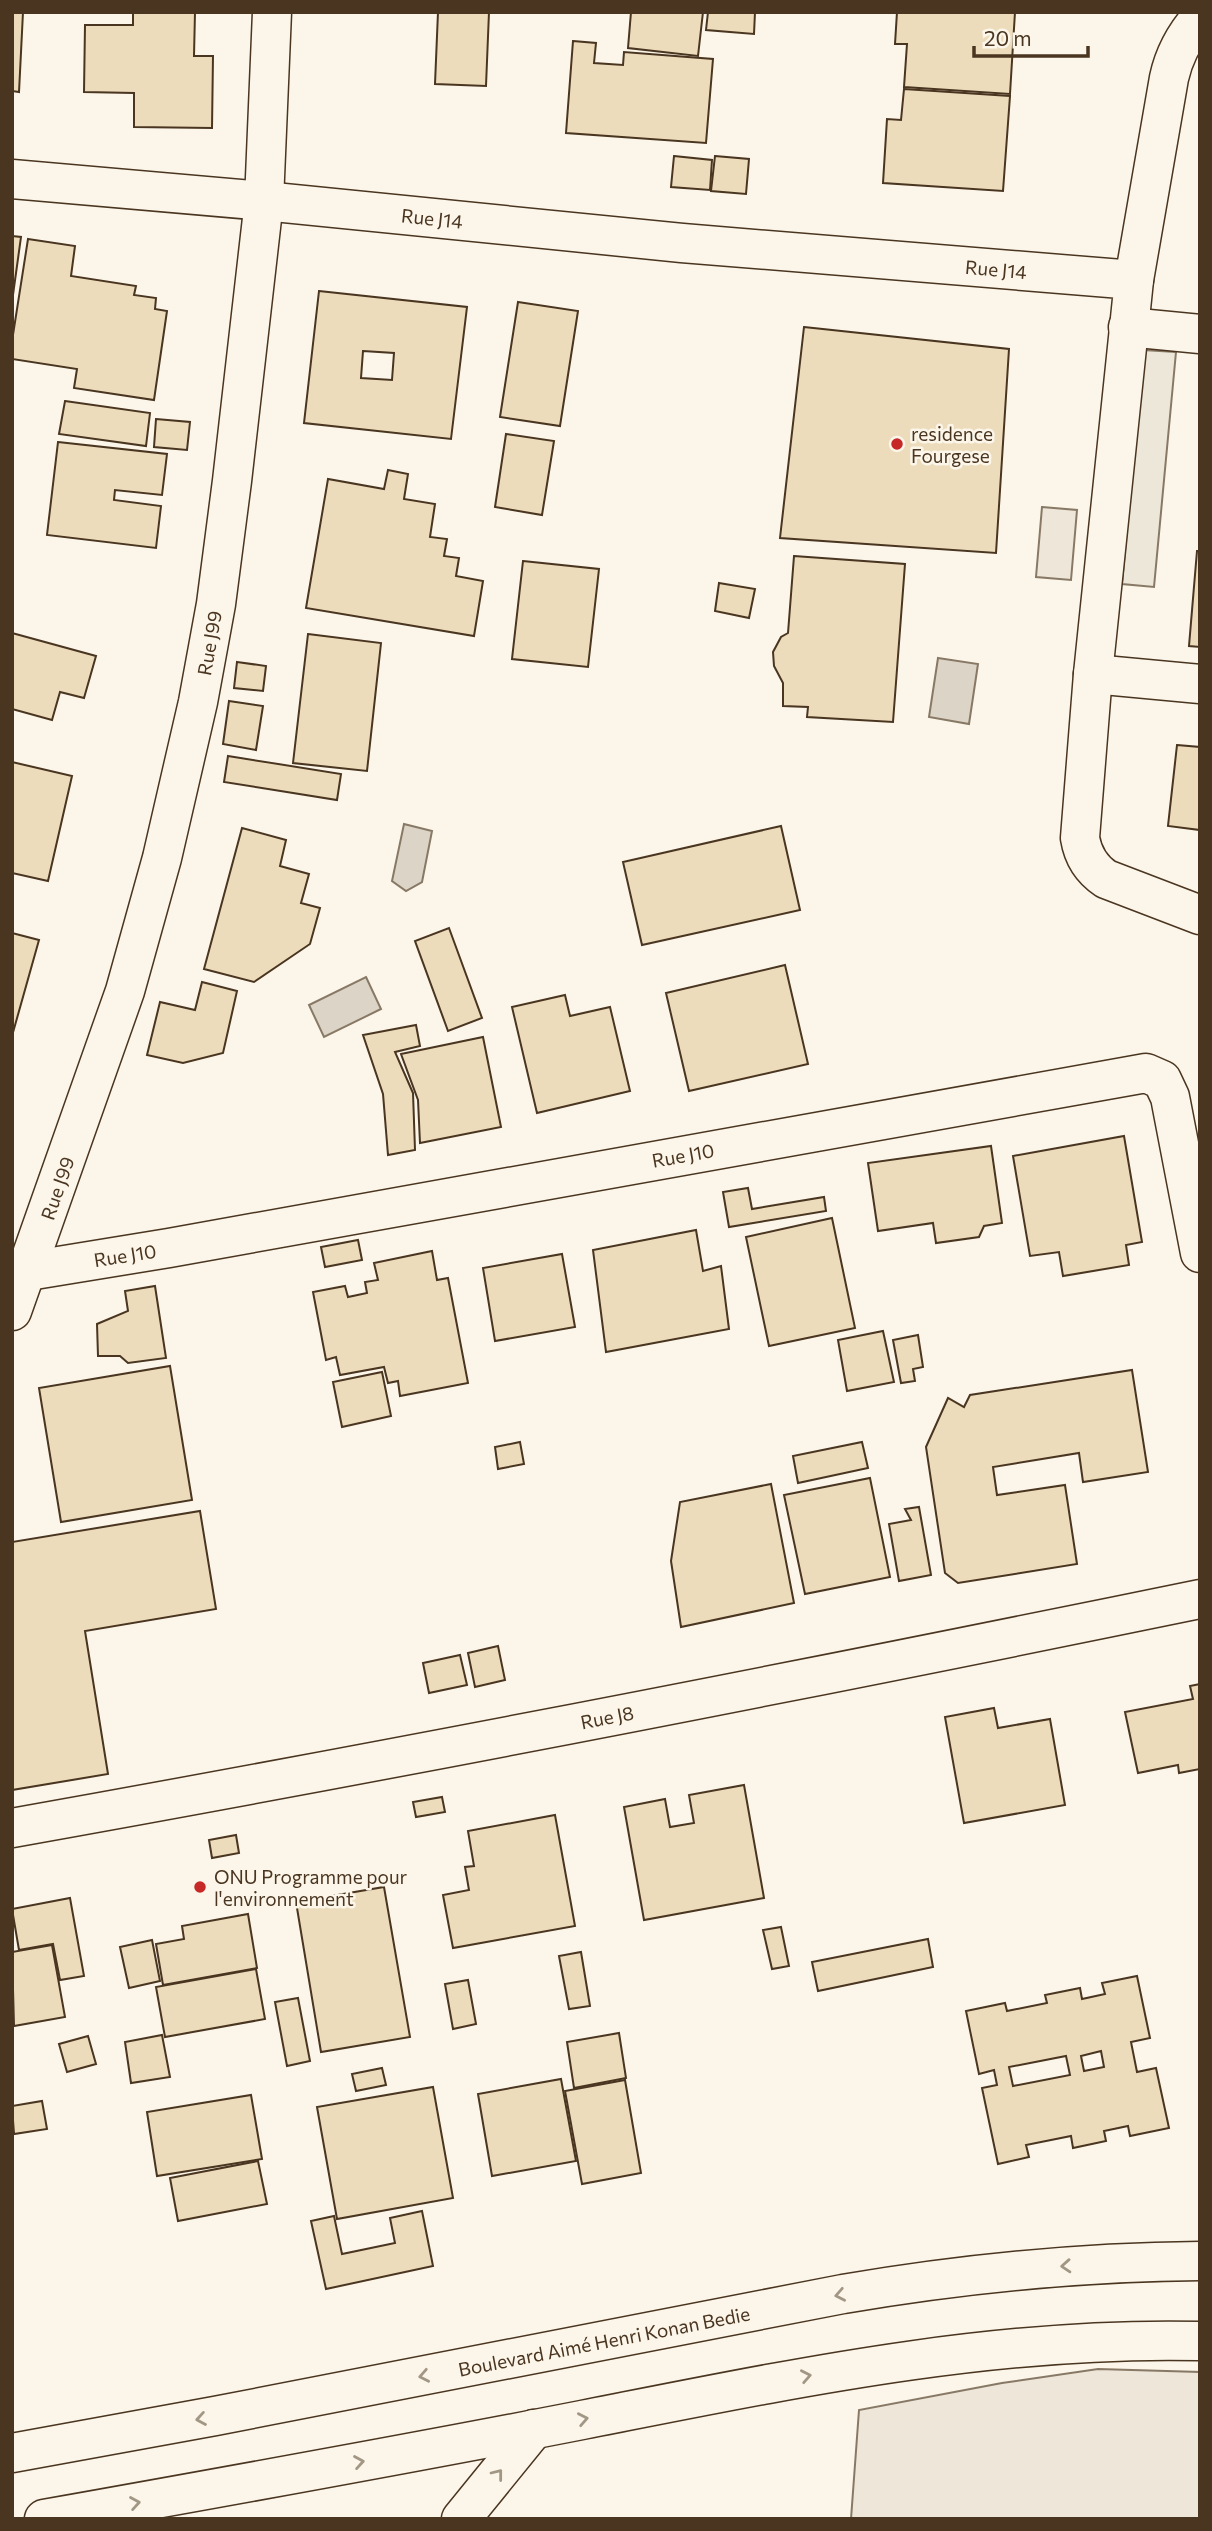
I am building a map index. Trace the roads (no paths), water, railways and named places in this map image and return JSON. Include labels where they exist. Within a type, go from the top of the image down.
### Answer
[{"type":"main road","name":"Rue J99","points":[[12,1311],[125,991],[162,858],[198,702],[216,604],[264,201],[272,12]]},
{"type":"main road","points":[[1200,18],[1188,32],[1172,63],[1134,280],[1093,674],[1080,838],[1082,850],[1094,871],[1106,879],[1200,915]]},
{"type":"main road","points":[[12,179],[264,201]]},
{"type":"main road","name":"Rue J14","points":[[264,201],[682,243],[1134,280]]},
{"type":"main road","points":[[1128,327],[1200,334]]},
{"type":"main road","points":[[1093,674],[1200,684]]},
{"type":"main road","name":"Rue J10","points":[[28,1271],[1146,1073],[1161,1080],[1170,1097],[1200,1253]]},
{"type":"main road","name":"Rue J8","points":[[12,1828],[444,1749],[1200,1599]]},
{"type":"main road","name":"Boulevard Aimé Henri Konan Bedie","points":[[12,2453],[843,2294],[929,2280],[1094,2264],[1200,2261]]},
{"type":"main road","points":[[60,2517],[832,2371],[904,2360],[1062,2344],[1200,2341]]},
{"type":"main road","points":[[461,2519],[534,2429]]},
{"type":"place","name":"residence Fourgese","points":[[897,444]]},
{"type":"place","name":"ONU Programme pour l'environnement","points":[[200,1887]]}]
